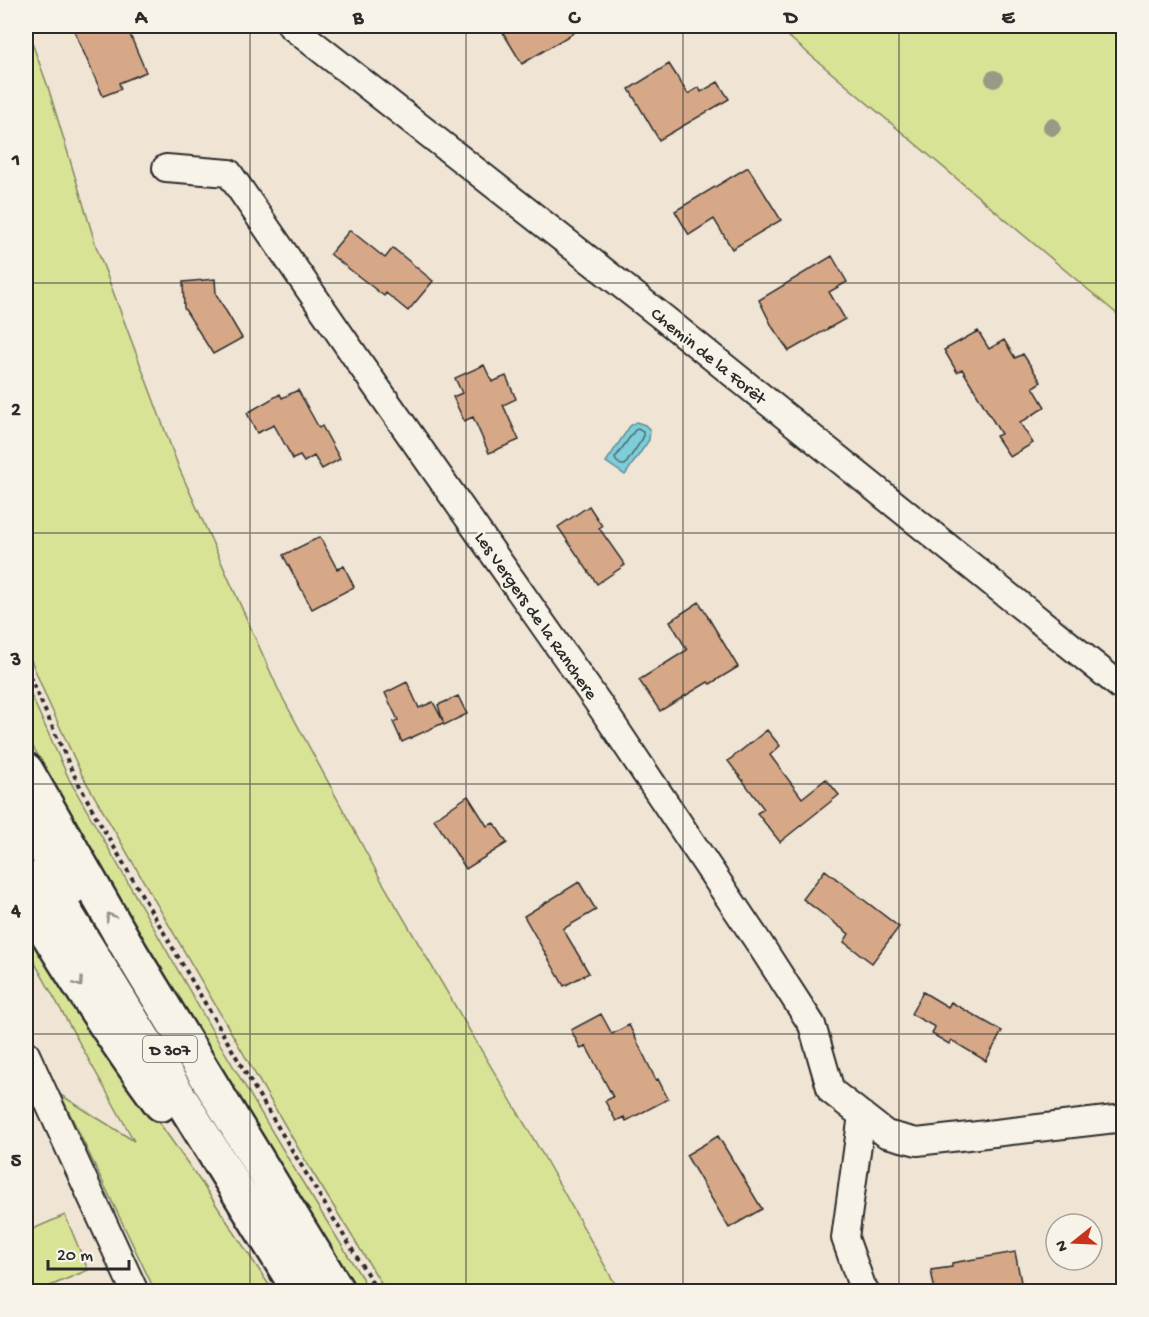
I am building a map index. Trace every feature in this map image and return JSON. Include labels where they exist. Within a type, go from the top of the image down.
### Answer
[{"type":"main road","points":[[26,770],[316,1287]]},
{"type":"main road","name":"D 307","points":[[26,818],[123,981],[182,1066],[316,1287]]},
{"type":"main road","name":"D 307","points":[[26,846],[58,902],[316,1287]]},
{"type":"main road","points":[[26,898],[63,959],[141,1077],[316,1287]]},
{"type":"street","name":"Chemin de la Forêt","points":[[291,26],[674,326],[1124,689]]},
{"type":"street","name":"Les Vergers de la Ranchere","points":[[166,168],[229,173],[368,375],[602,706],[753,933],[812,1025],[831,1091],[886,1134],[917,1142],[1124,1118]]},
{"type":"street","points":[[26,1054],[135,1292]]},
{"type":"street","points":[[861,1115],[845,1238],[866,1292]]},
{"type":"path","name":"D 307","points":[[26,668],[73,772],[98,818],[258,1094],[378,1292]]},
{"type":"green space","points":[[26,26],[48,87],[96,246],[179,468],[279,691],[381,880],[543,1155],[619,1291],[386,1291],[308,1165],[82,775],[26,648]]},
{"type":"green space","points":[[776,26],[1123,26],[1123,319]]},
{"type":"green space","points":[[26,684],[69,779],[217,1039],[370,1291],[355,1291],[313,1224],[190,1020],[32,745],[26,734]]},
{"type":"green space","points":[[26,915],[96,1033],[203,1185],[273,1291],[155,1291],[61,1095],[134,1141],[26,947]]},
{"type":"green space","points":[[65,1215],[88,1270],[38,1291],[26,1291],[26,1232]]},
{"type":"water","points":[[636,422],[645,425],[650,430],[649,440],[625,475],[606,462],[630,426]]},
{"type":"building","points":[[72,26],[116,26],[119,34],[128,30],[146,72],[119,83],[121,89],[103,96]]},
{"type":"building","points":[[499,26],[585,26],[522,64]]},
{"type":"building","points":[[669,64],[688,94],[699,87],[701,92],[718,82],[729,99],[659,140],[629,89]]},
{"type":"building","points":[[748,167],[781,220],[732,249],[714,219],[689,235],[675,211]]},
{"type":"building","points":[[350,230],[385,258],[393,248],[433,281],[408,311],[386,293],[384,296],[330,254]]},
{"type":"building","points":[[832,256],[847,282],[829,292],[845,319],[789,351],[773,328],[759,300]]},
{"type":"building","points":[[215,279],[216,294],[242,338],[213,354],[184,308],[183,282]]},
{"type":"building","points":[[978,331],[989,349],[1004,340],[1015,358],[1023,354],[1041,382],[1033,387],[1045,407],[1020,423],[1033,443],[1010,457],[996,436],[1001,434],[962,369],[957,372],[944,350]]},
{"type":"building","points":[[484,365],[492,382],[506,376],[516,399],[503,405],[519,440],[489,453],[473,417],[464,421],[453,397],[462,393],[455,378]]},
{"type":"building","points":[[298,390],[319,428],[322,426],[340,459],[322,469],[314,456],[304,462],[300,456],[293,459],[274,425],[257,433],[247,413],[280,394],[282,398]]},
{"type":"building","points":[[589,506],[602,526],[599,528],[625,565],[597,584],[558,527]]},
{"type":"building","points":[[320,537],[337,569],[344,566],[354,587],[312,609],[283,555]]},
{"type":"building","points":[[699,602],[738,667],[660,711],[639,680],[687,650],[670,621]]},
{"type":"building","points":[[407,682],[419,708],[433,702],[443,721],[438,705],[458,696],[467,714],[402,742],[393,722],[398,720],[385,693]]},
{"type":"building","points":[[767,730],[780,746],[770,755],[802,798],[826,779],[839,795],[780,842],[757,813],[764,809],[728,761]]},
{"type":"building","points":[[468,796],[487,826],[494,823],[507,843],[466,869],[434,819]]},
{"type":"building","points":[[825,870],[899,927],[872,963],[844,942],[849,934],[803,899]]},
{"type":"building","points":[[579,882],[596,910],[563,929],[589,973],[564,986],[524,916]]},
{"type":"building","points":[[923,992],[948,1007],[951,1002],[1002,1031],[986,1061],[951,1040],[949,1044],[932,1034],[935,1027],[911,1014]]},
{"type":"building","points":[[601,1014],[612,1034],[629,1025],[668,1099],[626,1121],[624,1117],[616,1121],[605,1101],[613,1097],[586,1046],[581,1049],[571,1030]]},
{"type":"building","points":[[718,1136],[762,1209],[729,1228],[686,1155]]},
{"type":"building","points":[[1015,1252],[1021,1282],[969,1292],[935,1292],[931,1270],[952,1267],[952,1263]]}]
